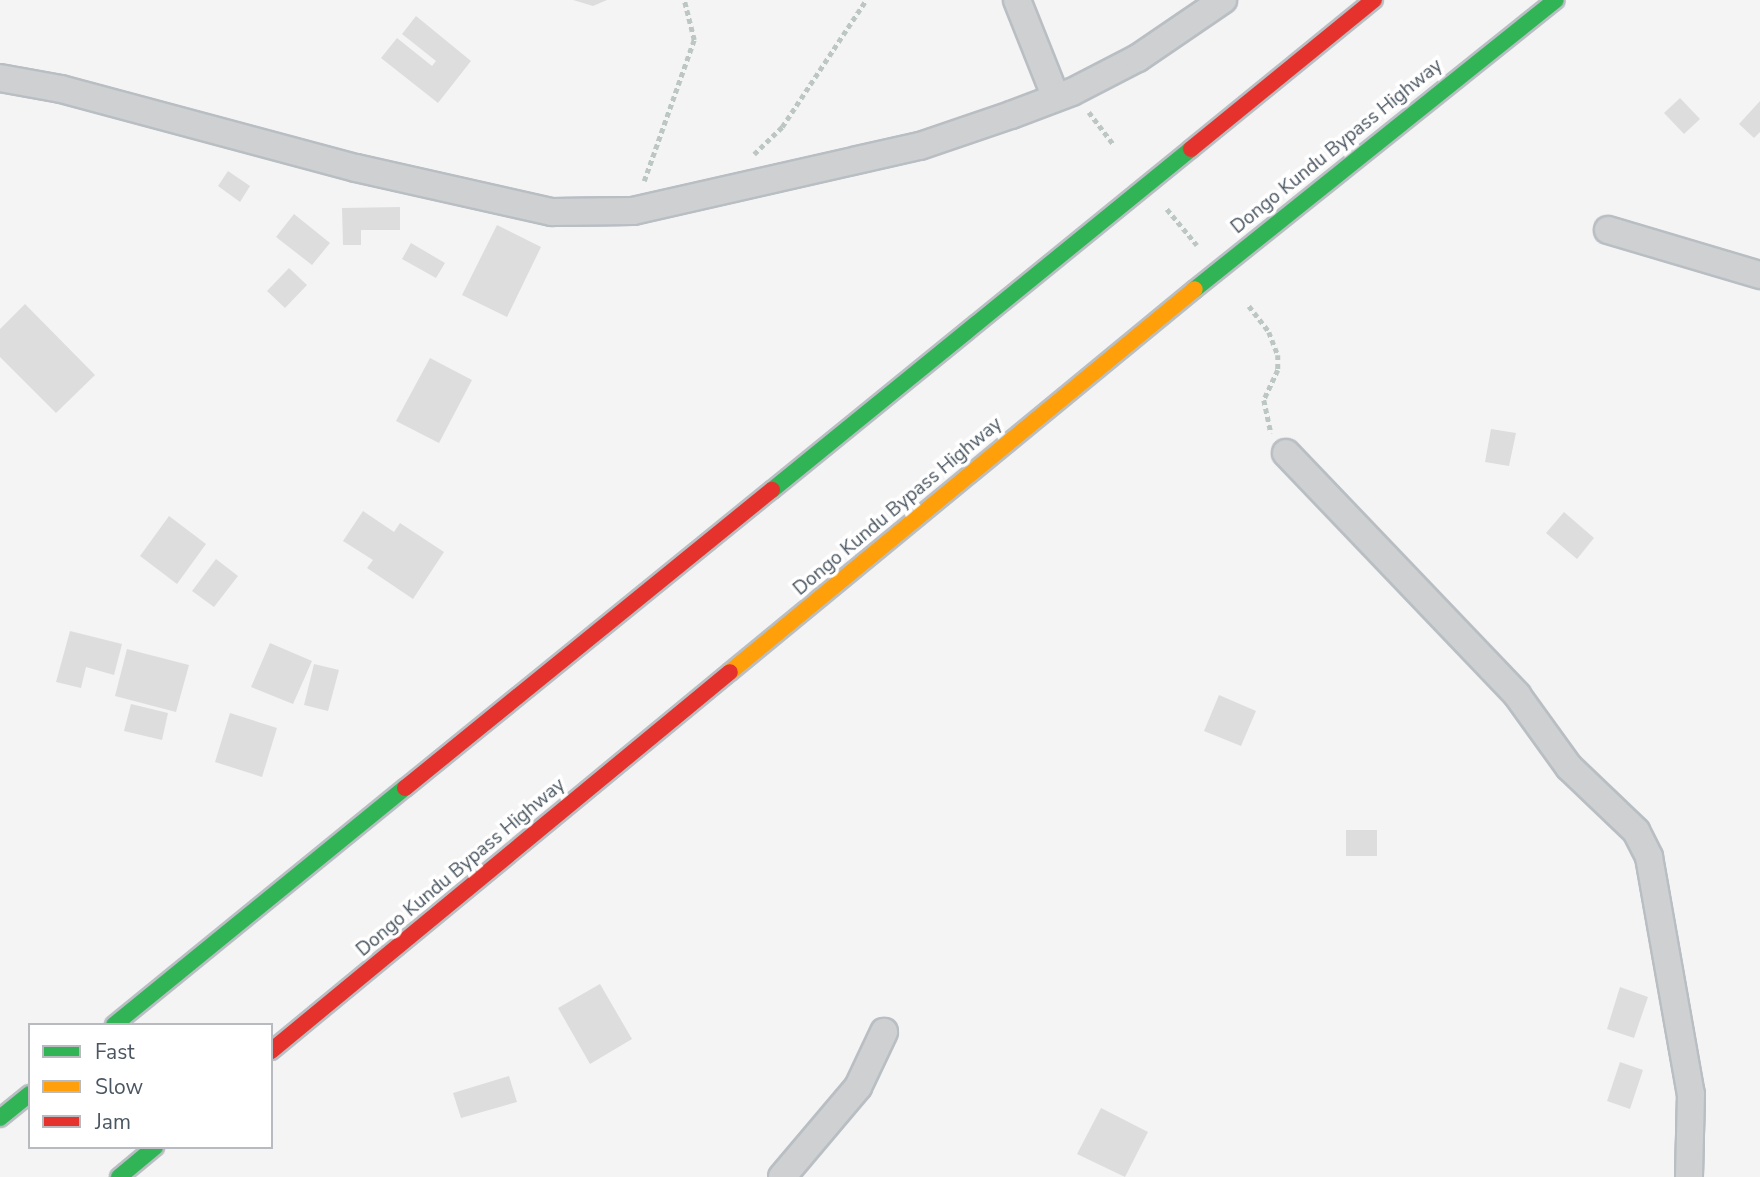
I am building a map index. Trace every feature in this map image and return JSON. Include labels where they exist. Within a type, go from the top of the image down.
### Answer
[{"type":"highway","points":[[116,1023],[1374,0]]},
{"type":"highway","name":"Dongo Kundu Bypass Highway","points":[[273,1049],[1325,182],[1556,0]]},
{"type":"highway","points":[[0,1118],[28,1096]]},
{"type":"highway","points":[[119,1177],[153,1149]]},
{"type":"street","points":[[1017,0],[1064,95]]},
{"type":"street","points":[[0,78],[61,89],[356,168],[552,212],[633,211],[719,188],[920,146],[1064,95],[1185,30],[1223,0]]},
{"type":"street","points":[[1608,230],[1760,275]]},
{"type":"street","points":[[1286,453],[1517,695],[1569,768],[1636,831],[1649,857],[1691,1094],[1689,1177]]},
{"type":"street","points":[[782,1177],[858,1087],[884,1032]]},
{"type":"path","points":[[633,211],[694,40],[684,0]]},
{"type":"path","points":[[719,188],[782,127],[866,0]]},
{"type":"path","points":[[1064,95],[1114,145]]},
{"type":"path","points":[[1164,205],[1198,246]]},
{"type":"path","points":[[1249,306],[1279,355],[1278,370],[1264,400],[1264,416],[1286,453]]},
{"type":"building","points":[[573,0],[607,0],[593,6]]},
{"type":"building","points":[[416,16],[471,61],[438,103],[381,58],[397,38],[432,66],[436,61],[402,34]]},
{"type":"building","points":[[1680,98],[1700,119],[1684,134],[1664,113]]},
{"type":"building","points":[[1760,101],[1760,132],[1754,138],[1739,124]]},
{"type":"building","points":[[228,171],[250,186],[240,202],[218,186]]},
{"type":"building","points":[[400,207],[400,230],[361,230],[361,245],[343,245],[342,208]]},
{"type":"building","points":[[294,214],[330,243],[312,265],[276,237]]},
{"type":"building","points":[[497,225],[541,247],[507,317],[462,295]]},
{"type":"building","points":[[411,243],[445,263],[436,278],[402,259]]},
{"type":"building","points":[[289,268],[307,285],[285,308],[267,291]]},
{"type":"building","points":[[25,304],[95,375],[56,413],[0,357],[0,329]]},
{"type":"building","points":[[430,358],[472,380],[439,443],[396,421]]},
{"type":"building","points":[[1491,429],[1516,433],[1509,466],[1485,462]]},
{"type":"building","points":[[363,511],[394,532],[400,523],[444,552],[413,599],[367,568],[373,560],[343,541]]},
{"type":"building","points":[[1564,512],[1594,538],[1577,559],[1546,533]]},
{"type":"building","points":[[169,516],[206,544],[177,584],[140,556]]},
{"type":"building","points":[[216,559],[238,576],[214,607],[192,591]]},
{"type":"building","points":[[70,631],[122,644],[114,675],[86,667],[81,688],[56,682]]},
{"type":"building","points":[[270,643],[312,661],[293,704],[251,687]]},
{"type":"building","points":[[127,649],[189,665],[176,712],[115,696]]},
{"type":"building","points":[[314,664],[339,670],[328,711],[304,705]]},
{"type":"building","points":[[1219,695],[1256,711],[1241,746],[1204,731]]},
{"type":"building","points":[[131,704],[168,713],[162,740],[124,731]]},
{"type":"building","points":[[230,713],[277,728],[262,777],[215,762]]},
{"type":"building","points":[[1346,830],[1377,830],[1377,856],[1346,856]]},
{"type":"building","points":[[600,984],[632,1039],[590,1064],[558,1008]]},
{"type":"building","points":[[1620,987],[1648,997],[1634,1038],[1607,1029]]},
{"type":"building","points":[[1620,1062],[1643,1070],[1630,1109],[1607,1101]]},
{"type":"building","points":[[509,1076],[517,1102],[461,1118],[453,1093]]},
{"type":"building","points":[[1101,1108],[1148,1132],[1125,1177],[1077,1154]]},
{"type":"traffic: fast","points":[[1195,289],[1556,0]]},
{"type":"traffic: fast","points":[[772,490],[1191,149]]},
{"type":"traffic: fast","points":[[116,1023],[405,788]]},
{"type":"traffic: fast","points":[[0,1118],[28,1096]]},
{"type":"traffic: fast","points":[[119,1177],[153,1149]]},
{"type":"traffic: slow","points":[[730,672],[1195,289]]},
{"type":"traffic: jam","points":[[1191,149],[1374,0]]},
{"type":"traffic: jam","points":[[405,788],[772,490]]},
{"type":"traffic: jam","points":[[273,1049],[730,672]]}]
